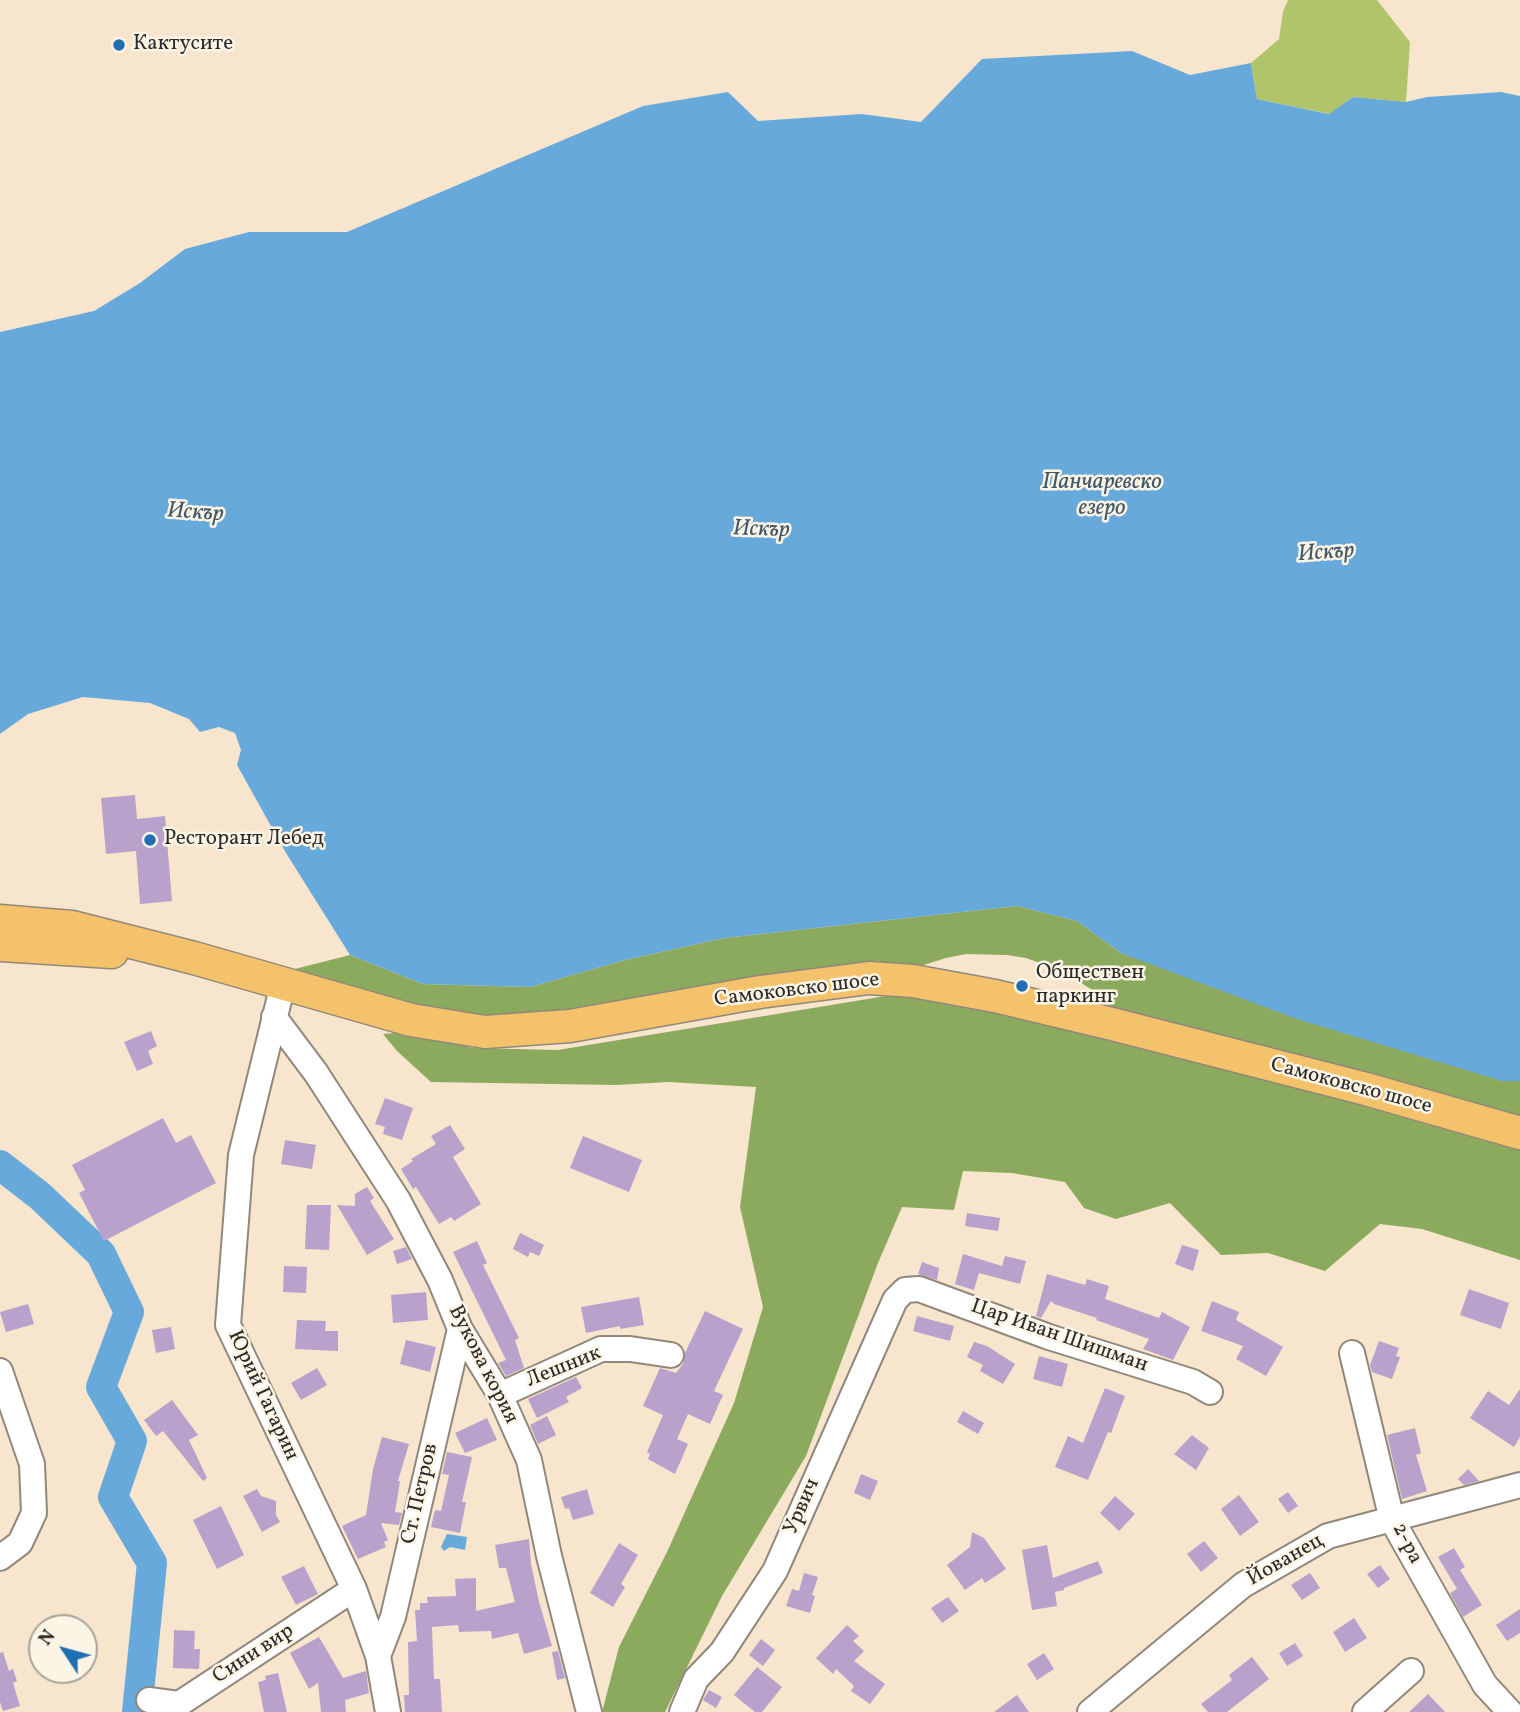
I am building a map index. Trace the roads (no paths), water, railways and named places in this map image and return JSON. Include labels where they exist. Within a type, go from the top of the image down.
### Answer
[{"type":"main road","name":"Самоковско шосе","points":[[0,921],[72,927],[194,958],[411,1020],[485,1032],[570,1026],[760,992],[869,978],[913,981],[995,996],[1099,1021],[1366,1089],[1520,1133]]},
{"type":"main road","name":"Самоковско шосе","points":[[0,945],[194,958]]},
{"type":"street","name":"Юрий Гагарин","points":[[283,984],[242,1155],[228,1325],[354,1589],[378,1656],[388,1712]]},
{"type":"street","name":"Вукова кория","points":[[274,1017],[316,1073],[398,1200],[440,1280],[460,1329],[500,1395],[529,1460],[549,1556],[589,1712]]},
{"type":"street","name":"Цар Иван Шишман","points":[[905,1290],[919,1289],[1049,1337],[1193,1382],[1210,1392]]},
{"type":"street","name":"Урвич","points":[[682,1712],[696,1679],[722,1652],[775,1571],[895,1300],[905,1290]]},
{"type":"street","name":"Ст. Петров","points":[[378,1656],[393,1617],[460,1329]]},
{"type":"street","name":"Лешник","points":[[500,1395],[601,1349],[630,1349],[671,1355]]},
{"type":"street","name":"2-ра","points":[[1352,1353],[1392,1520],[1485,1685],[1510,1712]]},
{"type":"street","points":[[0,1371],[32,1464],[34,1513],[20,1543],[0,1558]]},
{"type":"street","name":"Йованец","points":[[1090,1712],[1243,1585],[1328,1536],[1520,1485]]},
{"type":"street","name":"Сини вир","points":[[149,1700],[179,1704],[354,1589]]},
{"type":"street","points":[[1365,1712],[1411,1671]]},
{"type":"water","name":"Панчаревско езеро","points":[[1132,51],[1190,75],[1251,63],[1257,99],[1329,114],[1353,97],[1406,102],[1427,97],[1501,92],[1520,96],[1520,1081],[1502,1081],[1297,1019],[1121,953],[1077,921],[1017,906],[724,938],[625,960],[530,987],[423,984],[350,955],[286,853],[237,765],[241,750],[235,733],[219,727],[200,732],[189,719],[150,703],[83,697],[28,714],[0,734],[0,332],[94,311],[140,283],[185,249],[249,232],[347,232],[643,106],[728,92],[758,121],[862,114],[921,122],[982,59]]},
{"type":"water","points":[[447,1534],[467,1537],[465,1550],[450,1547],[444,1551],[441,1547]]},
{"type":"waterway","points":[[0,1165],[40,1196],[101,1254],[129,1312],[101,1387],[132,1441],[113,1497],[152,1563],[137,1712]]},
{"type":"place","name":"Кактусите","points":[[119,45]]},
{"type":"place","name":"Ресторант Лебед","points":[[150,840]]},
{"type":"place","name":"Обществен паркинг","points":[[1022,986]]},
{"type":"water label","name":"Искър","points":[[195,514]]},
{"type":"water label","name":"Искър","points":[[761,531]]},
{"type":"water label","name":"Искър","points":[[1326,554]]}]
